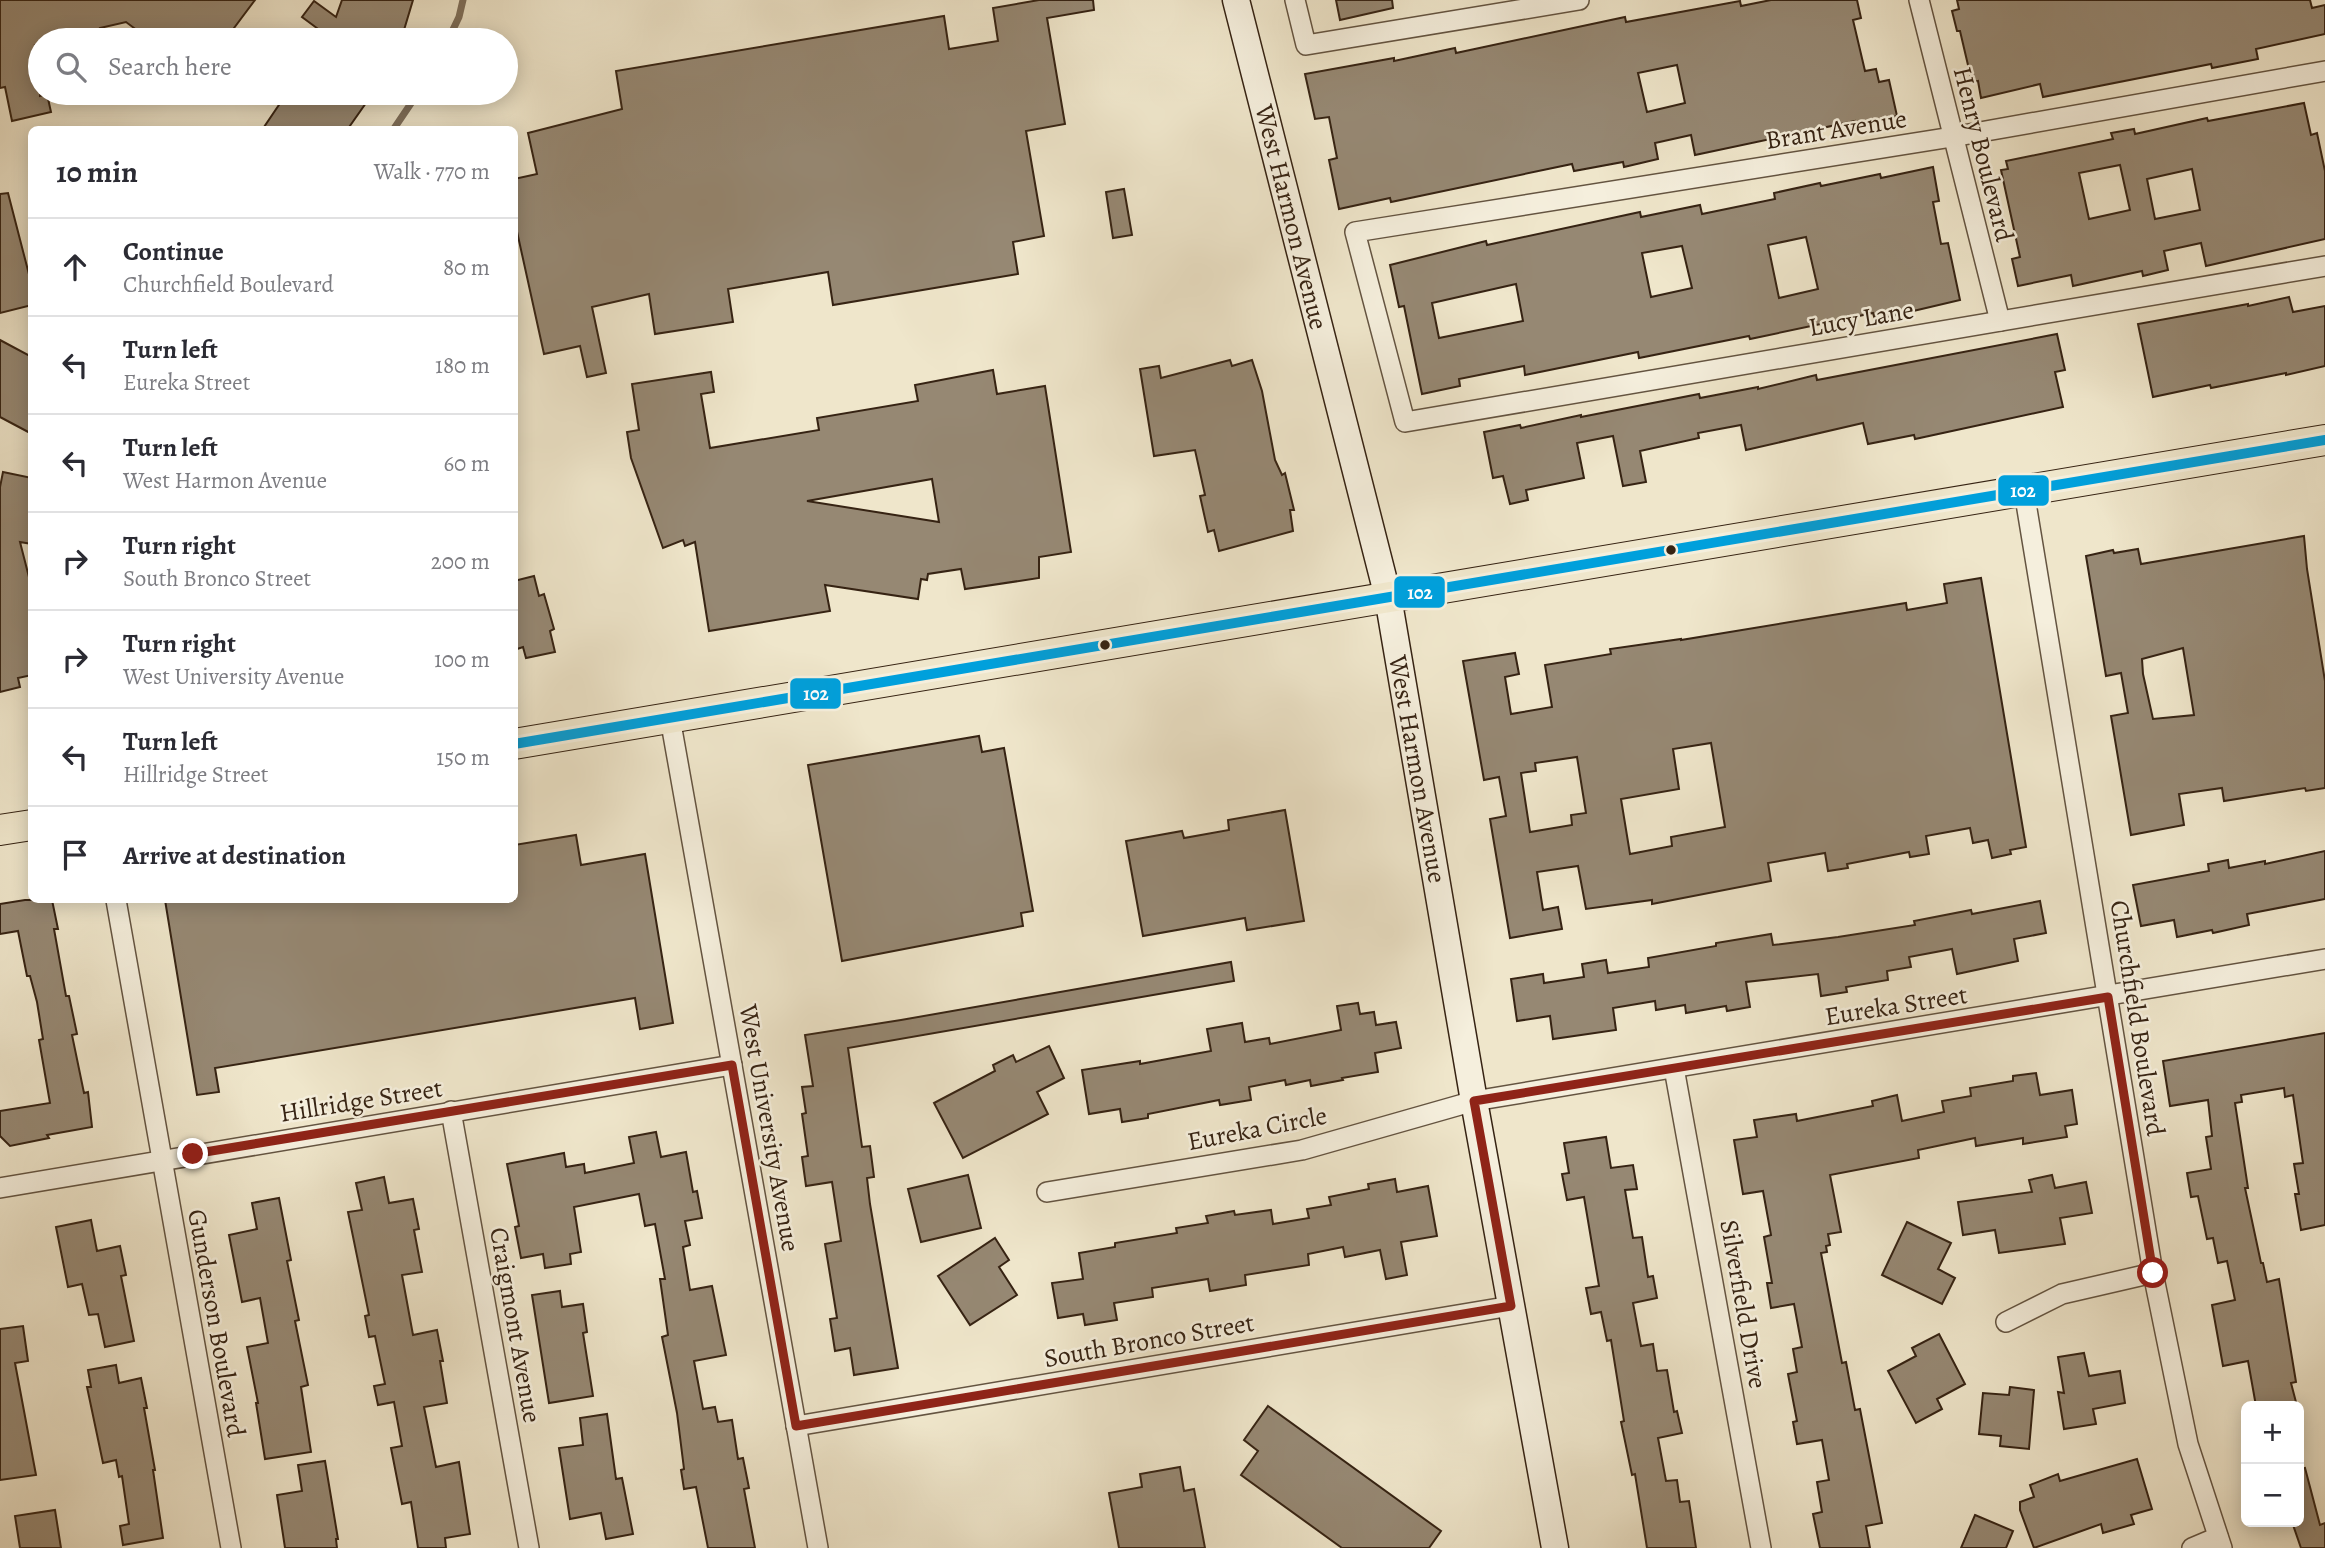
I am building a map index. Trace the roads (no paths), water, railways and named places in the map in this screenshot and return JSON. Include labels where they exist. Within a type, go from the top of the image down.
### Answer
[{"type":"main road","name":"West Harmon Avenue","points":[[1236,0],[1388,597],[1474,1101],[1555,1548]]},
{"type":"main road","points":[[518,743],[2325,440]]},
{"type":"main road","points":[[0,830],[28,826]]},
{"type":"street","points":[[1295,0],[1306,45],[1579,0]]},
{"type":"street","name":"Henry Boulevard","points":[[1919,0],[2000,321]]},
{"type":"street","name":"Brant Avenue","points":[[1405,422],[1354,232],[1952,137],[2325,71]]},
{"type":"street","name":"Lucy Lane","points":[[1405,422],[2325,267]]},
{"type":"street","name":"Churchfield Boulevard","points":[[2024,491],[2153,1273],[2188,1444],[2220,1542]]},
{"type":"street","name":"West University Avenue","points":[[670,718],[818,1548]]},
{"type":"street","name":"Gunderson Boulevard","points":[[117,903],[231,1548]]},
{"type":"street","name":"Eureka Street","points":[[1474,1101],[2325,959]]},
{"type":"street","name":"Hillridge Street","points":[[0,1188],[732,1065]]},
{"type":"street","name":"Silverfield Drive","points":[[1674,1068],[1761,1548]]},
{"type":"street","name":"Eureka Circle","points":[[1047,1192],[1302,1150],[1474,1101]]},
{"type":"street","name":"Craigmont Avenue","points":[[451,1111],[529,1548]]},
{"type":"street","points":[[2006,1322],[2062,1294],[2153,1273]]},
{"type":"street","name":"South Bronco Street","points":[[796,1426],[1511,1306]]},
{"type":"street","points":[[2192,1548],[2220,1542]]},
{"type":"waterway","points":[[454,28],[463,0]]},
{"type":"waterway","points":[[396,126],[410,105]]}]
